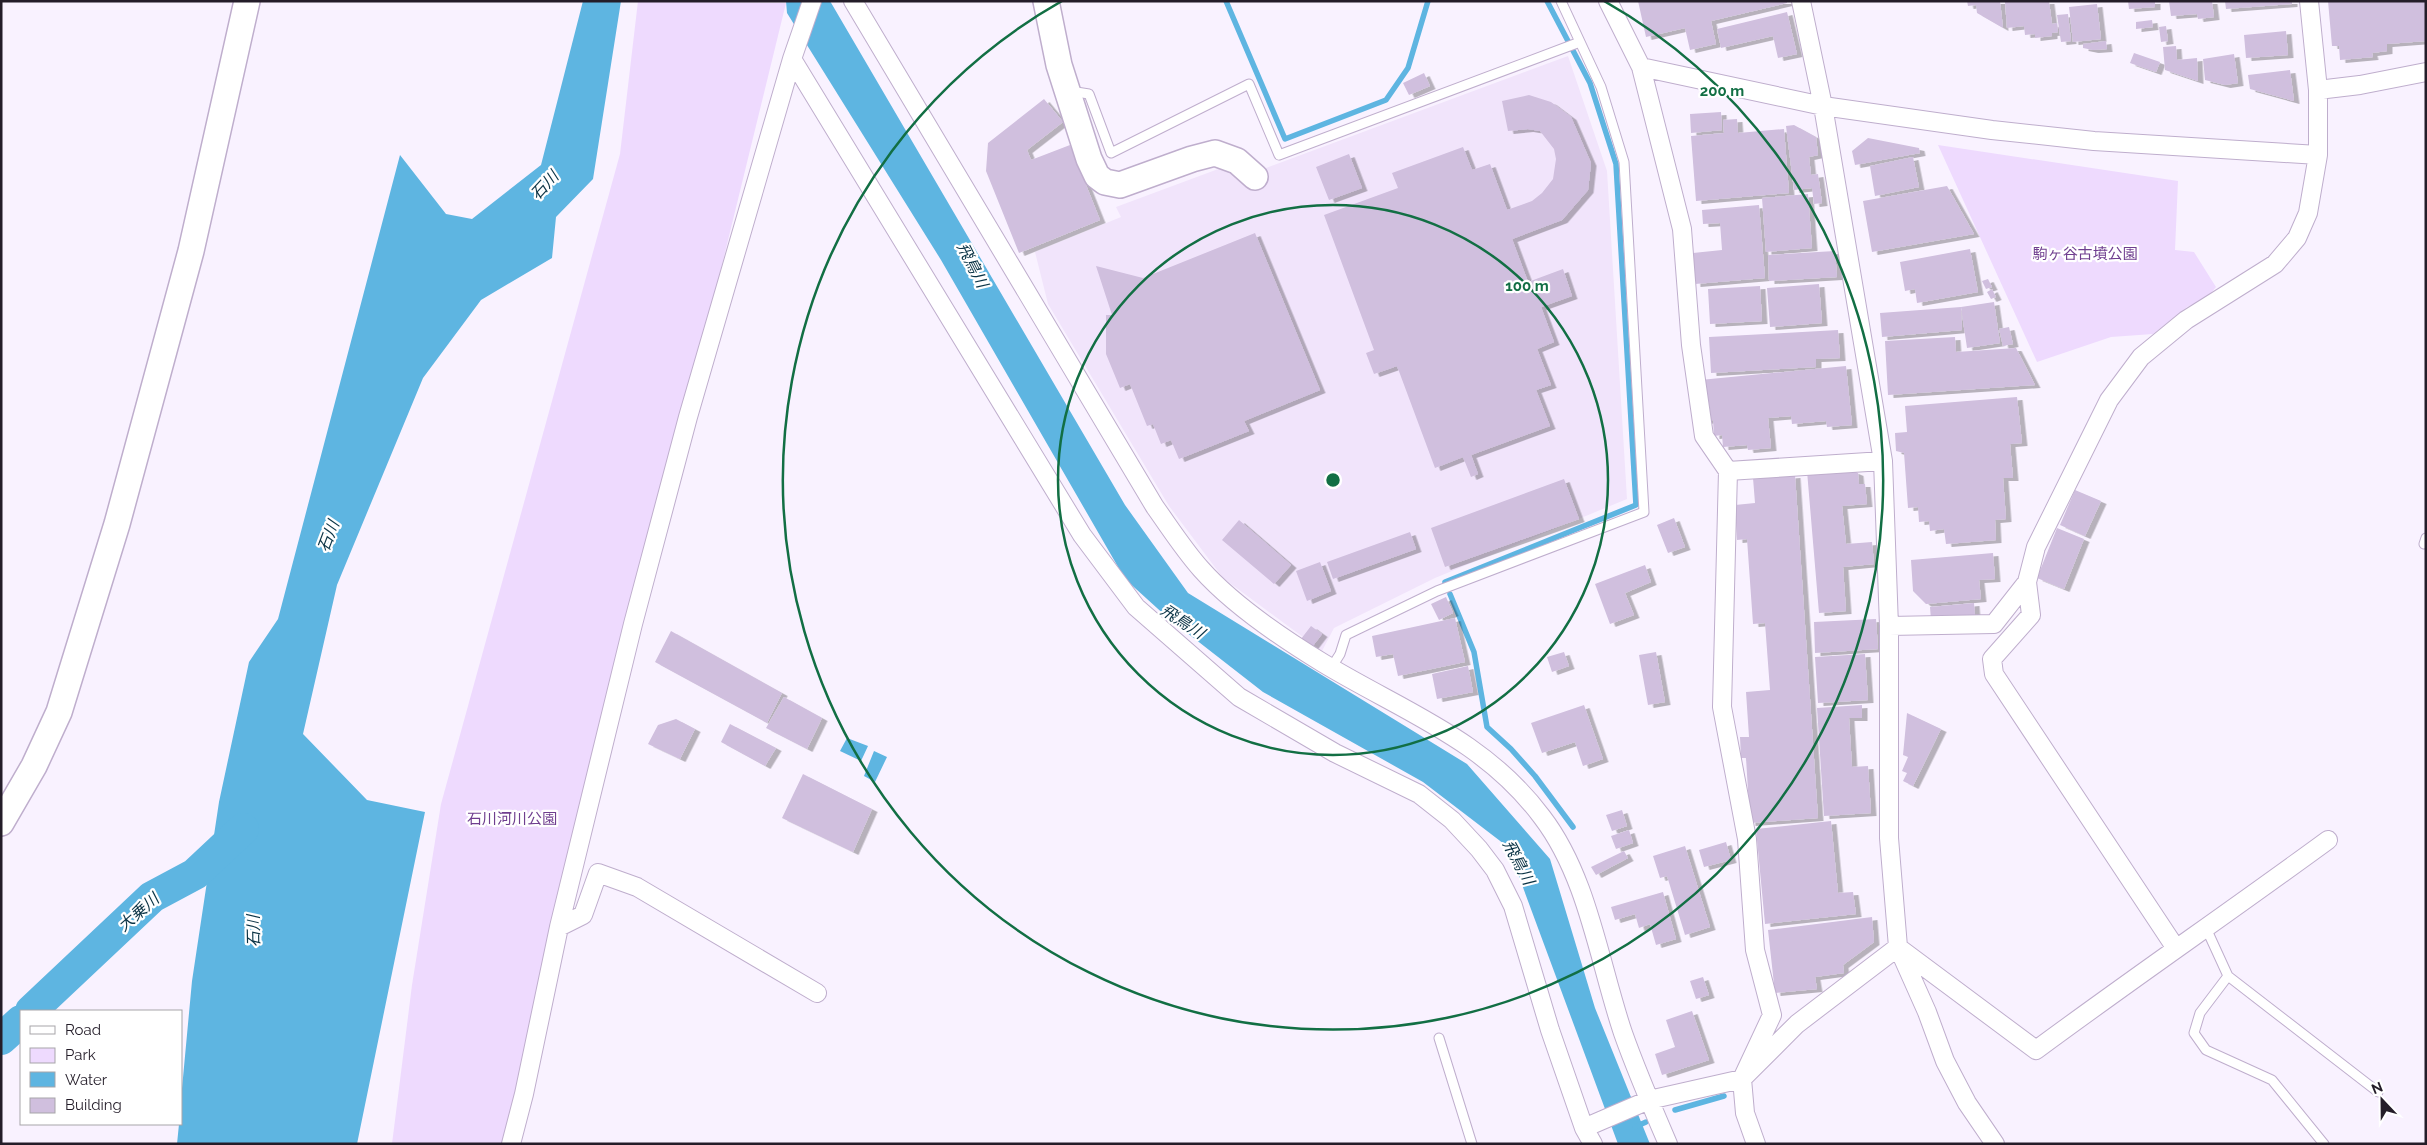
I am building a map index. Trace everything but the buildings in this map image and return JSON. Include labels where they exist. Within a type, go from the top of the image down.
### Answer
[{"type":"street","points":[[1,823],[34,766],[59,712],[114,533],[191,251],[247,1]]},
{"type":"street","points":[[511,1144],[524,1094],[559,928],[633,624],[688,417],[792,59],[812,1]]},
{"type":"street","points":[[853,1],[1155,507],[1201,570],[1258,620],[1331,668],[1434,723],[1495,766],[1542,817],[1569,863],[1599,947],[1644,1102],[1668,1144]]},
{"type":"street","points":[[1046,1],[1059,65],[1089,159],[1097,176],[1106,182],[1120,185],[1192,159],[1216,153],[1237,161],[1255,177]]},
{"type":"street","points":[[1608,1],[1642,67],[1682,229],[1691,345],[1704,436],[1728,471],[1722,707],[1747,838],[1755,950],[1772,1015],[1742,1079],[1745,1113],[1756,1144]]},
{"type":"street","points":[[1801,1],[1823,106],[1883,461],[1889,626],[1889,838],[1898,947],[1927,1012],[1945,1061],[1967,1103],[1995,1144]]},
{"type":"street","points":[[2175,947],[1994,674],[1992,659],[2031,615],[2027,582],[2036,547],[2109,400],[2141,357],[2186,320],[2275,264],[2297,238],[2308,213],[2318,155],[2318,90],[2309,1]]},
{"type":"street","points":[[792,59],[1082,535],[1136,607],[1239,697],[1335,753],[1419,794],[1452,820],[1496,870],[1513,906],[1550,1030],[1585,1132],[1593,1144]]},
{"type":"street","points":[[1642,67],[1823,106],[1992,130],[2094,141],[2318,155]]},
{"type":"street","points":[[2318,90],[2360,85],[2426,72]]},
{"type":"street","points":[[1728,471],[1883,461]]},
{"type":"street","points":[[1889,626],[1994,624],[2027,582]]},
{"type":"street","points":[[1898,947],[2036,1050],[2175,947],[2206,928],[2328,840]]},
{"type":"street","points":[[559,928],[582,915],[598,873],[617,878],[637,887],[817,994]]},
{"type":"street","points":[[1585,1132],[1644,1102],[1742,1079],[1797,1024],[1898,947]]},
{"type":"lane","points":[[1331,668],[1340,654],[1346,635],[1437,591],[1644,512],[1624,162],[1601,87],[1561,1]]},
{"type":"lane","points":[[1067,90],[1090,94],[1111,153],[1249,84],[1279,155],[1580,42]]},
{"type":"lane","points":[[2206,928],[2228,976],[2378,1092]]},
{"type":"lane","points":[[2228,976],[2200,1013],[2194,1033],[2206,1050],[2272,1080],[2324,1144]]},
{"type":"lane","points":[[1439,1038],[1472,1144]]},
{"type":"shaded area","points":[[1568,56],[1607,171],[1627,499],[1435,578],[1334,628],[1322,651],[1223,578],[1169,506],[1048,304],[1035,252],[1121,217],[1116,207],[1229,165],[1236,179]]},
{"type":"green space","name":"石川河川公園","points":[[638,1],[786,3],[507,1144],[392,1144],[412,985],[441,804],[620,154]]},
{"type":"green space","name":"駒ヶ谷古墳公園","points":[[1938,145],[2178,181],[2175,250],[2194,252],[2216,287],[2207,298],[2187,307],[2153,334],[2111,337],[2037,362]]},
{"type":"water","name":"石川","points":[[583,1],[621,1],[593,179],[556,217],[552,258],[481,300],[423,378],[337,585],[303,734],[367,800],[425,812],[357,1144],[177,1144],[179,1125],[182,1125],[182,1088],[192,981],[219,802],[249,662],[278,619],[400,155],[446,214],[472,219],[541,165]]},
{"type":"water","name":"飛鳥川","points":[[786,1],[830,1],[1125,505],[1188,593],[1467,764],[1550,859],[1595,1008],[1650,1144],[1618,1144],[1508,847],[1423,782],[1263,692],[1168,618],[1125,579],[941,260],[787,13]]},
{"type":"water","points":[[847,738],[868,746],[861,761],[840,751]]},
{"type":"water","points":[[874,751],[887,757],[875,782],[864,776]]},
{"type":"waterway","points":[[1226,1],[1285,139],[1386,100],[1408,68],[1428,1]]},
{"type":"waterway","points":[[1445,582],[1636,505],[1616,164],[1590,83],[1547,1]]},
{"type":"waterway","points":[[1450,594],[1474,652],[1487,727],[1511,749],[1535,776],[1573,827]]},
{"type":"waterway","name":"大乗川","points":[[32,1010],[152,897],[195,874],[243,829]]},
{"type":"waterway","name":"大乗川","points":[[1,1039],[20,1022]]},
{"type":"waterway","points":[[1675,1110],[1724,1096]]},
{"type":"waterway","points":[[1635,1127],[1646,1122]]}]
